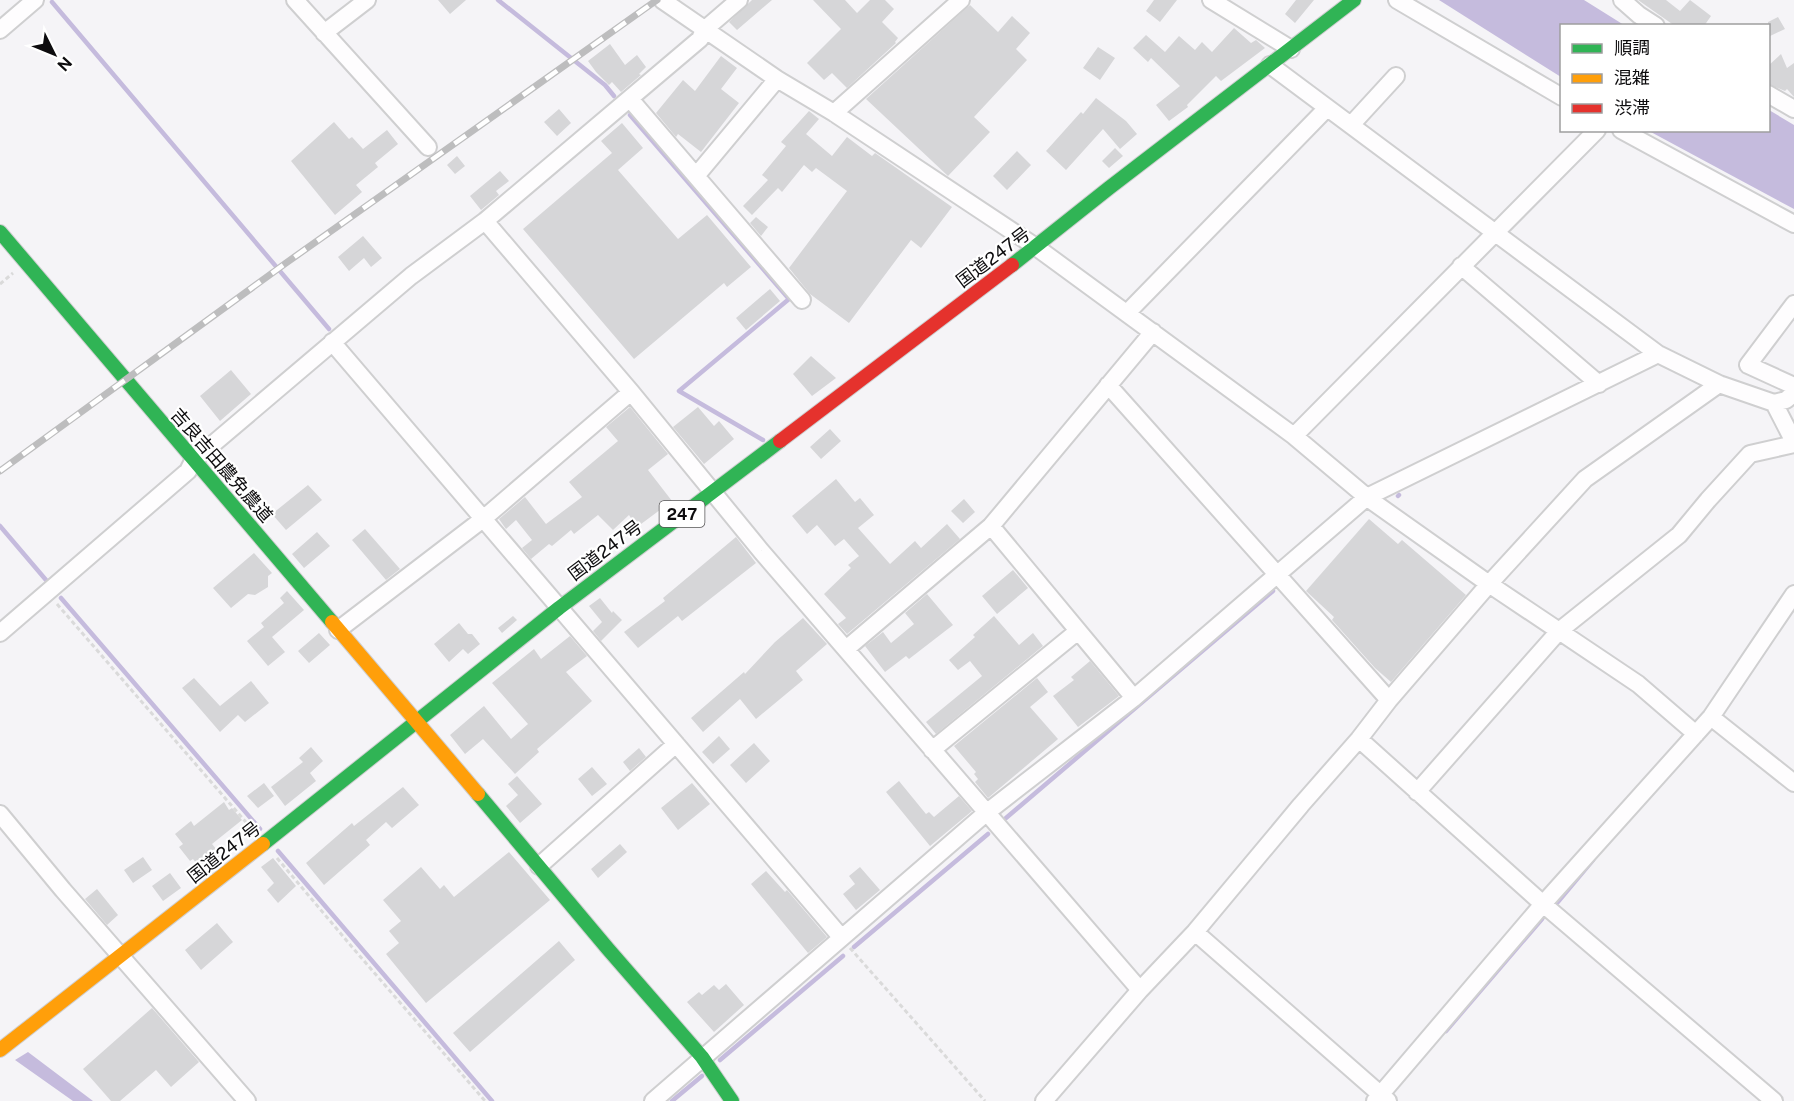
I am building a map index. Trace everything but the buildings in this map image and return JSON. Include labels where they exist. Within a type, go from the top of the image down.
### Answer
[{"type":"main road","name":"国道247号","points":[[0,1050],[265,843],[559,608],[1036,247],[1109,188],[1354,0]]},
{"type":"main road","points":[[0,232],[125,380]]},
{"type":"main road","name":"吉良吉田農免農道","points":[[193,461],[702,1057],[732,1101]]},
{"type":"street","points":[[0,30],[35,0]]},
{"type":"street","points":[[295,0],[428,147]]},
{"type":"street","points":[[324,33],[367,0]]},
{"type":"street","points":[[662,0],[777,80],[834,113],[1036,247],[1294,436],[1367,497],[1489,584],[1638,684],[1696,734]]},
{"type":"street","points":[[0,633],[188,471],[193,461],[411,276],[485,222],[700,39],[704,30],[739,0]]},
{"type":"street","points":[[834,113],[961,0]]},
{"type":"street","points":[[1211,0],[1291,49]]},
{"type":"street","points":[[1397,0],[1560,96]]},
{"type":"street","points":[[1622,0],[1653,24]]},
{"type":"street","points":[[1270,65],[1658,354],[1719,384],[1774,403],[1786,400],[1794,393]]},
{"type":"street","points":[[1351,125],[1396,76]]},
{"type":"street","points":[[696,176],[777,80]]},
{"type":"street","points":[[1770,95],[1794,109]]},
{"type":"street","points":[[630,99],[802,300]]},
{"type":"street","points":[[1127,313],[1327,108]]},
{"type":"street","points":[[1294,436],[1595,132]]},
{"type":"street","points":[[1624,132],[1794,224]]},
{"type":"street","points":[[485,222],[631,392],[712,493],[1140,990]]},
{"type":"street","points":[[1461,266],[1599,384]]},
{"type":"street","points":[[1794,304],[1748,365],[1794,386]]},
{"type":"street","points":[[846,649],[991,526],[1153,332]]},
{"type":"street","points":[[332,342],[841,937]]},
{"type":"street","points":[[653,1101],[986,813],[1134,698],[1367,497],[1658,354]]},
{"type":"street","points":[[125,380],[193,461]]},
{"type":"street","points":[[1044,1101],[1140,990],[1195,932],[1489,584],[1585,479],[1719,384]]},
{"type":"street","points":[[1108,385],[1389,700]]},
{"type":"street","points":[[338,630],[483,519],[631,392]]},
{"type":"street","points":[[1417,792],[1559,630],[1679,535],[1750,454],[1794,443],[1774,403]]},
{"type":"street","points":[[991,526],[1134,698]]},
{"type":"street","points":[[1195,932],[1381,1099],[1543,904],[1711,717],[1792,601]]},
{"type":"street","points":[[932,750],[1078,631]]},
{"type":"street","points":[[1711,717],[1794,783]]},
{"type":"street","points":[[1359,739],[1543,904],[1774,1101]]},
{"type":"street","points":[[539,866],[676,744]]},
{"type":"street","points":[[0,814],[119,956],[247,1101]]},
{"type":"path","points":[[48,594],[101,652],[485,1101]]},
{"type":"path","points":[[841,937],[985,1101]]},
{"type":"shaded area","points":[[1439,0],[1584,0],[1622,24],[1560,24],[1560,76]]},
{"type":"shaded area","points":[[1770,111],[1794,125],[1794,209],[1651,132],[1770,132]]},
{"type":"shaded area","points":[[28,1052],[93,1101],[73,1101],[15,1060]]},
{"type":"waterway","points":[[498,0],[605,85],[614,96]]},
{"type":"waterway","points":[[52,2],[329,329]]},
{"type":"waterway","points":[[630,115],[789,299],[679,391],[763,440]]},
{"type":"waterway","points":[[0,526],[46,580]]},
{"type":"waterway","points":[[1006,818],[1273,591]]},
{"type":"waterway","points":[[61,598],[260,829]]},
{"type":"waterway","points":[[854,947],[988,834]]},
{"type":"waterway","points":[[278,851],[492,1101]]},
{"type":"waterway","points":[[1557,903],[1593,860]]},
{"type":"waterway","points":[[1446,1031],[1542,919]]},
{"type":"waterway","points":[[720,1060],[843,956]]},
{"type":"waterway","points":[[672,1101],[702,1076]]},
{"type":"railway","points":[[0,471],[286,263],[657,0]]},
{"type":"traffic: fast","points":[[1012,265],[1354,0]]},
{"type":"traffic: fast","points":[[0,232],[332,622]]},
{"type":"traffic: fast","points":[[263,844],[559,608],[780,441]]},
{"type":"traffic: fast","points":[[478,794],[702,1057],[732,1101]]},
{"type":"traffic: slow","points":[[332,622],[478,794]]},
{"type":"traffic: slow","points":[[0,1050],[263,844]]},
{"type":"traffic: jam","points":[[780,441],[1012,265]]}]
